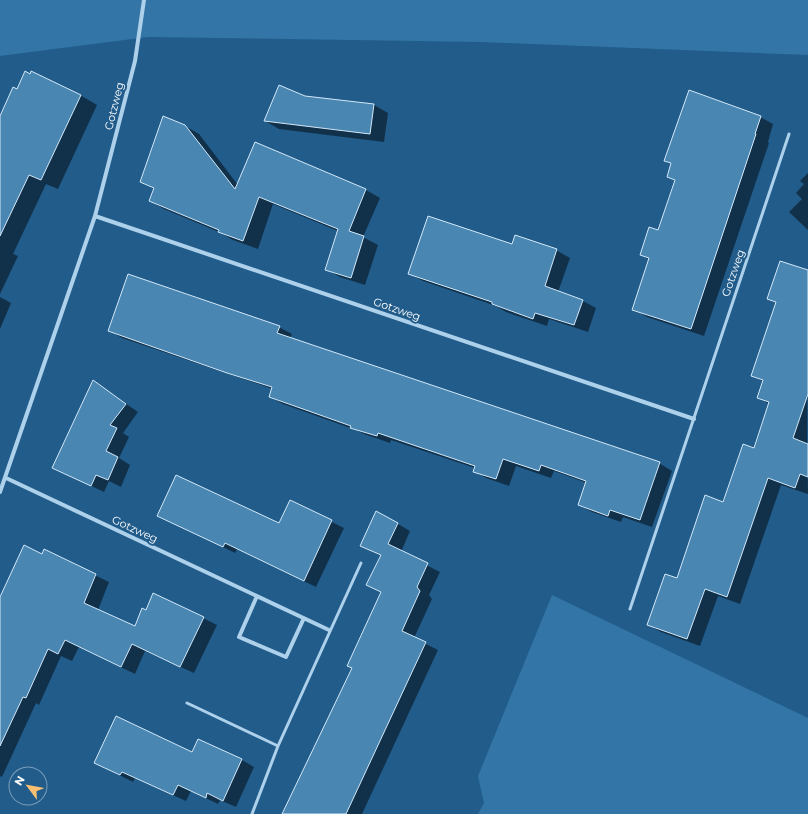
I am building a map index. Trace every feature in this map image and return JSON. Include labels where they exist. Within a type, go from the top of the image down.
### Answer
[{"type":"street","name":"Gotzweg","points":[[0,492],[95,216],[135,61],[144,0]]},
{"type":"street","name":"Gotzweg","points":[[95,216],[694,419]]},
{"type":"street","name":"Gotzweg","points":[[6,478],[329,630]]},
{"type":"street","points":[[257,596],[239,637],[286,657],[304,618]]},
{"type":"lane","name":"Gotzweg","points":[[630,609],[789,134]]},
{"type":"lane","points":[[252,814],[278,746],[329,630],[361,563]]},
{"type":"lane","points":[[187,703],[278,746]]},
{"type":"shaded area","points":[[0,0],[808,0],[808,55],[481,42],[148,37],[0,56]]},
{"type":"shaded area","points":[[552,595],[808,718],[808,814],[478,814],[484,803],[478,776]]},
{"type":"building","points":[[25,71],[30,74],[31,71],[81,95],[41,180],[29,175],[0,236],[0,116],[13,87],[17,89]]},
{"type":"building","points":[[279,85],[305,96],[374,104],[370,134],[264,121]]},
{"type":"building","points":[[689,90],[761,116],[691,329],[632,310],[649,258],[640,255],[649,227],[658,230],[675,180],[667,177],[671,163],[664,161]]},
{"type":"building","points":[[163,116],[185,125],[235,189],[255,142],[366,189],[349,231],[364,236],[351,278],[325,270],[338,229],[259,197],[243,241],[218,232],[219,230],[149,201],[154,188],[140,182]]},
{"type":"building","points":[[428,216],[512,244],[515,235],[557,249],[545,286],[583,300],[574,325],[535,313],[533,319],[492,304],[492,302],[408,274]]},
{"type":"building","points":[[780,261],[808,270],[808,394],[793,438],[808,444],[808,477],[800,474],[795,488],[768,478],[727,597],[705,589],[687,639],[647,625],[665,574],[677,578],[705,495],[723,502],[743,444],[754,448],[769,402],[757,398],[763,380],[751,376],[776,302],[767,299]]},
{"type":"building","points":[[128,274],[280,326],[277,333],[660,462],[640,520],[610,510],[608,516],[578,505],[586,481],[541,465],[539,471],[503,459],[496,479],[473,472],[475,466],[378,433],[377,436],[350,428],[351,426],[269,397],[272,387],[227,373],[108,331]]},
{"type":"building","points":[[93,380],[126,404],[110,425],[117,428],[106,451],[118,457],[108,480],[96,475],[91,486],[52,468]]},
{"type":"building","points":[[176,475],[279,523],[290,500],[332,520],[304,581],[225,543],[223,547],[157,516]]},
{"type":"building","points":[[376,511],[398,523],[388,544],[428,563],[417,587],[420,591],[402,631],[426,642],[346,814],[282,814],[352,668],[347,666],[381,592],[366,585],[381,555],[360,546]]},
{"type":"building","points":[[24,545],[42,554],[44,549],[96,574],[84,603],[135,626],[142,608],[146,610],[153,593],[204,617],[180,667],[132,644],[121,667],[65,640],[58,654],[48,649],[26,698],[23,697],[0,746],[0,597]]},
{"type":"building","points":[[116,716],[192,752],[198,739],[242,759],[223,801],[207,793],[206,798],[178,785],[173,795],[122,772],[120,775],[94,763]]}]
